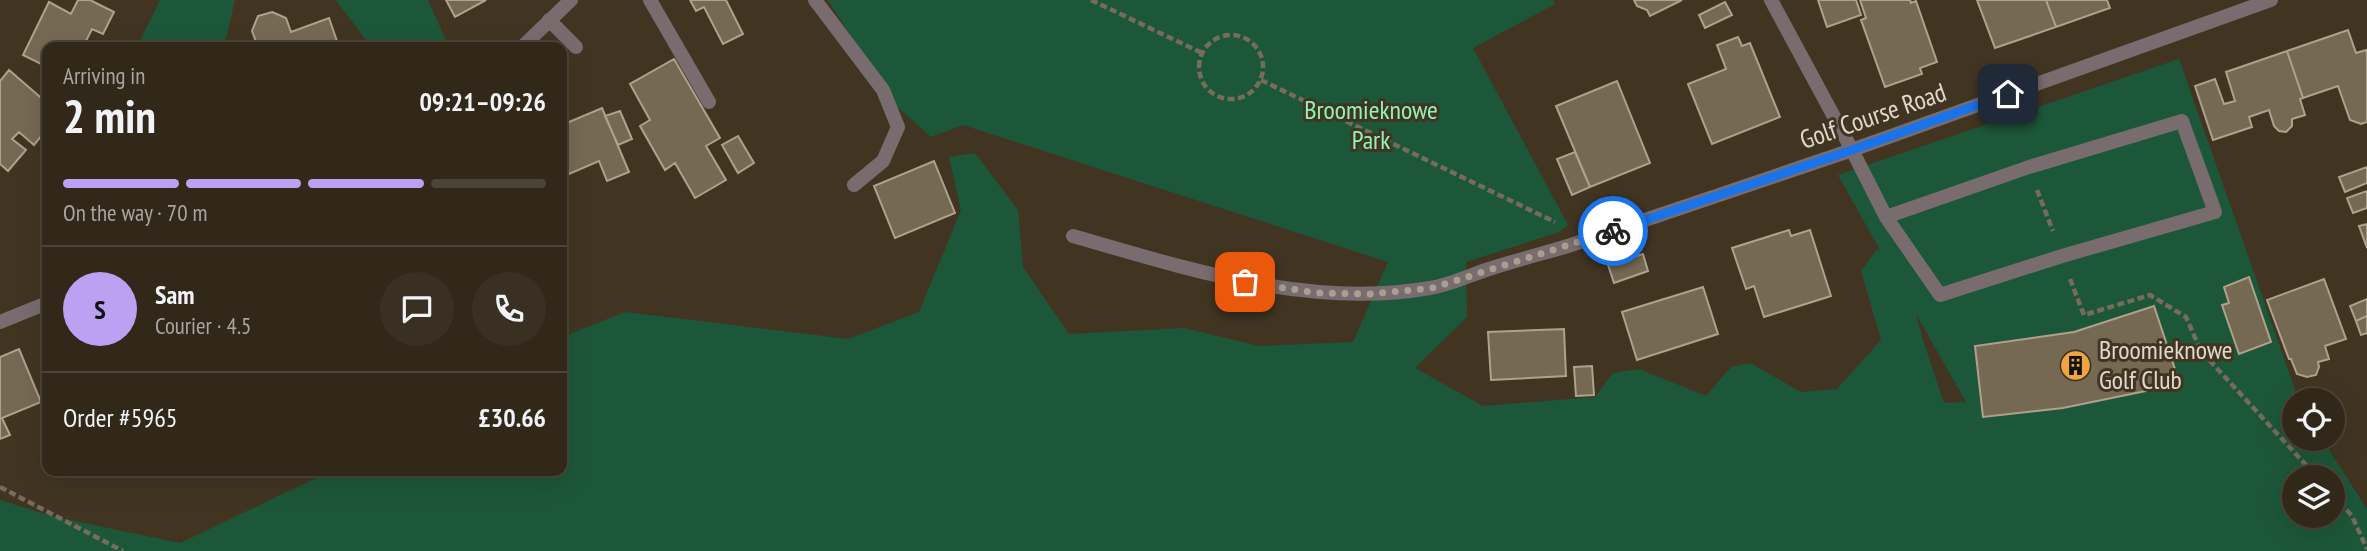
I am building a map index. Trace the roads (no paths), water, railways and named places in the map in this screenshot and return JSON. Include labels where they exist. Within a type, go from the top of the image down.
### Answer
[{"type":"street","points":[[527,42],[571,0]]},
{"type":"street","points":[[650,0],[709,102]]},
{"type":"street","points":[[816,0],[883,90],[898,127],[883,161],[854,185]]},
{"type":"street","points":[[1771,0],[1886,217],[1940,295],[2215,212],[2182,121],[2029,167],[1886,217]]},
{"type":"street","name":"Golf Course Road","points":[[1073,236],[1172,265],[1245,282],[1332,293],[1371,294],[1432,288],[1591,239],[1852,150],[2271,0]]},
{"type":"street","points":[[550,20],[576,47]]},
{"type":"street","points":[[0,322],[42,305]]},
{"type":"place","name":"Broomieknowe Golf Club","points":[[2076,365]]},
{"type":"park label","name":"Broomieknowe Park","points":[[1371,125]]}]
